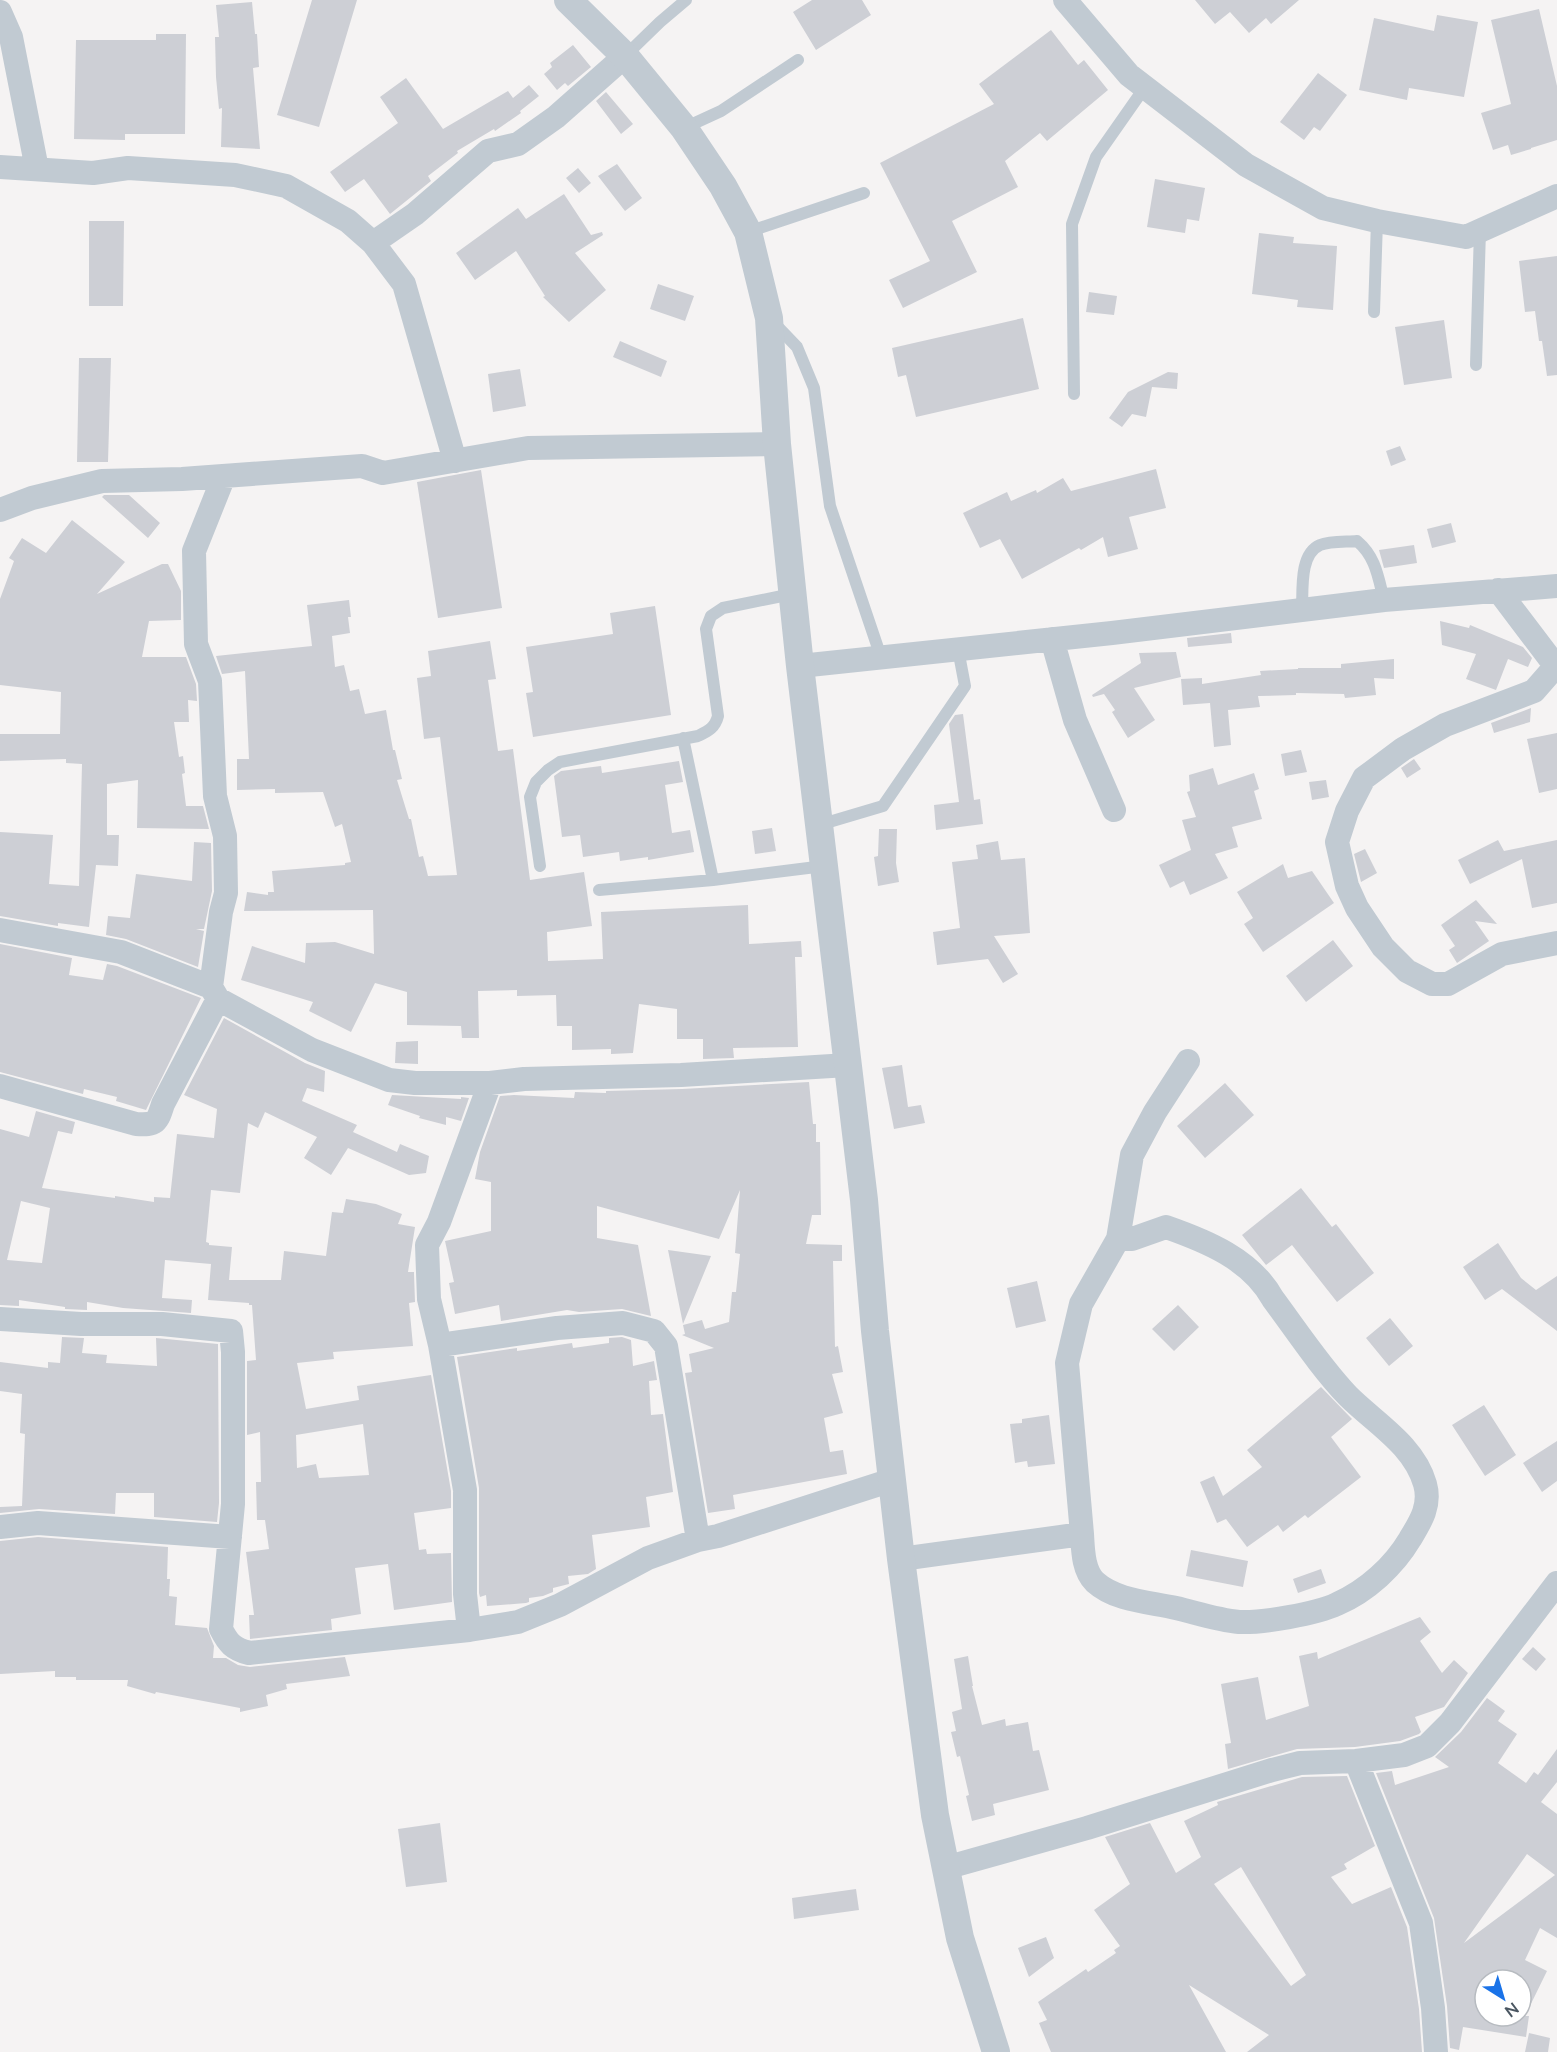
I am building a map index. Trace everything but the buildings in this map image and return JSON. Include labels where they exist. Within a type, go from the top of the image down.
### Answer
[{"type":"street","points":[[568,0],[625,56],[684,128],[723,186],[748,232],[769,318],[777,444],[792,594],[864,1200],[874,1331],[901,1559],[935,1815],[945,1868],[960,1938],[996,2052]]},
{"type":"street","points":[[1065,0],[1129,75],[1246,165],[1323,208],[1377,221],[1466,237],[1557,196]]},
{"type":"street","points":[[0,12],[11,38],[36,169]]},
{"type":"street","points":[[373,243],[415,214],[488,151],[518,144],[556,117],[625,56]]},
{"type":"street","points":[[0,167],[93,173],[128,168],[235,175],[286,186],[348,221],[373,243],[404,284],[455,460]]},
{"type":"street","points":[[0,510],[32,498],[102,481],[182,479],[362,466],[383,473],[528,448],[777,444]]},
{"type":"street","points":[[0,1086],[136,1124],[150,1125],[158,1120],[163,1104],[214,993],[221,912],[226,893],[225,836],[215,796],[210,681],[196,644],[194,552],[224,476]]},
{"type":"street","points":[[800,666],[1384,600],[1557,586]]},
{"type":"street","points":[[1498,590],[1556,667],[1534,691],[1445,725],[1403,749],[1364,778],[1347,811],[1337,842],[1347,886],[1363,918],[1383,947],[1407,971],[1432,984],[1448,984],[1502,954],[1557,943]]},
{"type":"street","points":[[1052,639],[1075,720],[1114,810]]},
{"type":"street","points":[[0,930],[121,952],[214,993],[312,1050],[389,1080],[415,1083],[490,1083],[848,1065]]},
{"type":"street","points":[[1118,1239],[1132,1239],[1166,1227],[1216,1247],[1254,1274],[1266,1286],[1273,1299],[1348,1395],[1392,1434],[1414,1461],[1426,1485],[1426,1513],[1402,1552],[1370,1585],[1337,1605],[1274,1619],[1239,1622],[1127,1598],[1108,1591],[1093,1580],[1084,1560],[1068,1363],[1081,1304],[1118,1239],[1132,1155],[1155,1112],[1188,1061]]},
{"type":"street","points":[[469,1630],[465,1594],[465,1490],[440,1345],[429,1299],[427,1245],[439,1222],[490,1083]]},
{"type":"street","points":[[0,1319],[81,1324],[162,1324],[231,1331],[233,1504],[221,1629],[229,1644],[239,1651],[249,1653],[469,1630],[518,1622],[560,1605],[648,1558],[698,1540],[718,1536],[892,1480]]},
{"type":"street","points":[[440,1345],[557,1328],[623,1323],[654,1331],[666,1346],[698,1540]]},
{"type":"street","points":[[0,1527],[38,1523],[230,1537]]},
{"type":"street","points":[[901,1559],[1082,1534]]},
{"type":"street","points":[[945,1868],[1087,1828],[1272,1770],[1300,1763],[1356,1761],[1404,1755],[1427,1746],[1450,1723],[1557,1583]]},
{"type":"street","points":[[1356,1761],[1421,1923],[1433,2008],[1436,2052]]},
{"type":"lane","points":[[625,56],[686,0]]},
{"type":"lane","points":[[684,128],[721,111],[798,60]]},
{"type":"lane","points":[[1074,394],[1072,224],[1096,157],[1145,87]]},
{"type":"lane","points":[[748,232],[864,193]]},
{"type":"lane","points":[[1374,312],[1377,221]]},
{"type":"lane","points":[[1476,364],[1480,230]]},
{"type":"lane","points":[[769,318],[797,347],[814,388],[830,506],[881,657]]},
{"type":"lane","points":[[1302,610],[1306,562],[1312,551],[1320,545],[1357,541],[1367,550],[1375,564],[1384,600]]},
{"type":"lane","points":[[540,866],[530,797],[536,782],[560,762],[698,736],[716,725],[718,716],[706,629],[711,616],[723,608],[792,594]]},
{"type":"lane","points":[[819,825],[884,806],[965,686],[958,649]]},
{"type":"lane","points":[[683,738],[713,880]]},
{"type":"lane","points":[[599,891],[824,866]]}]
